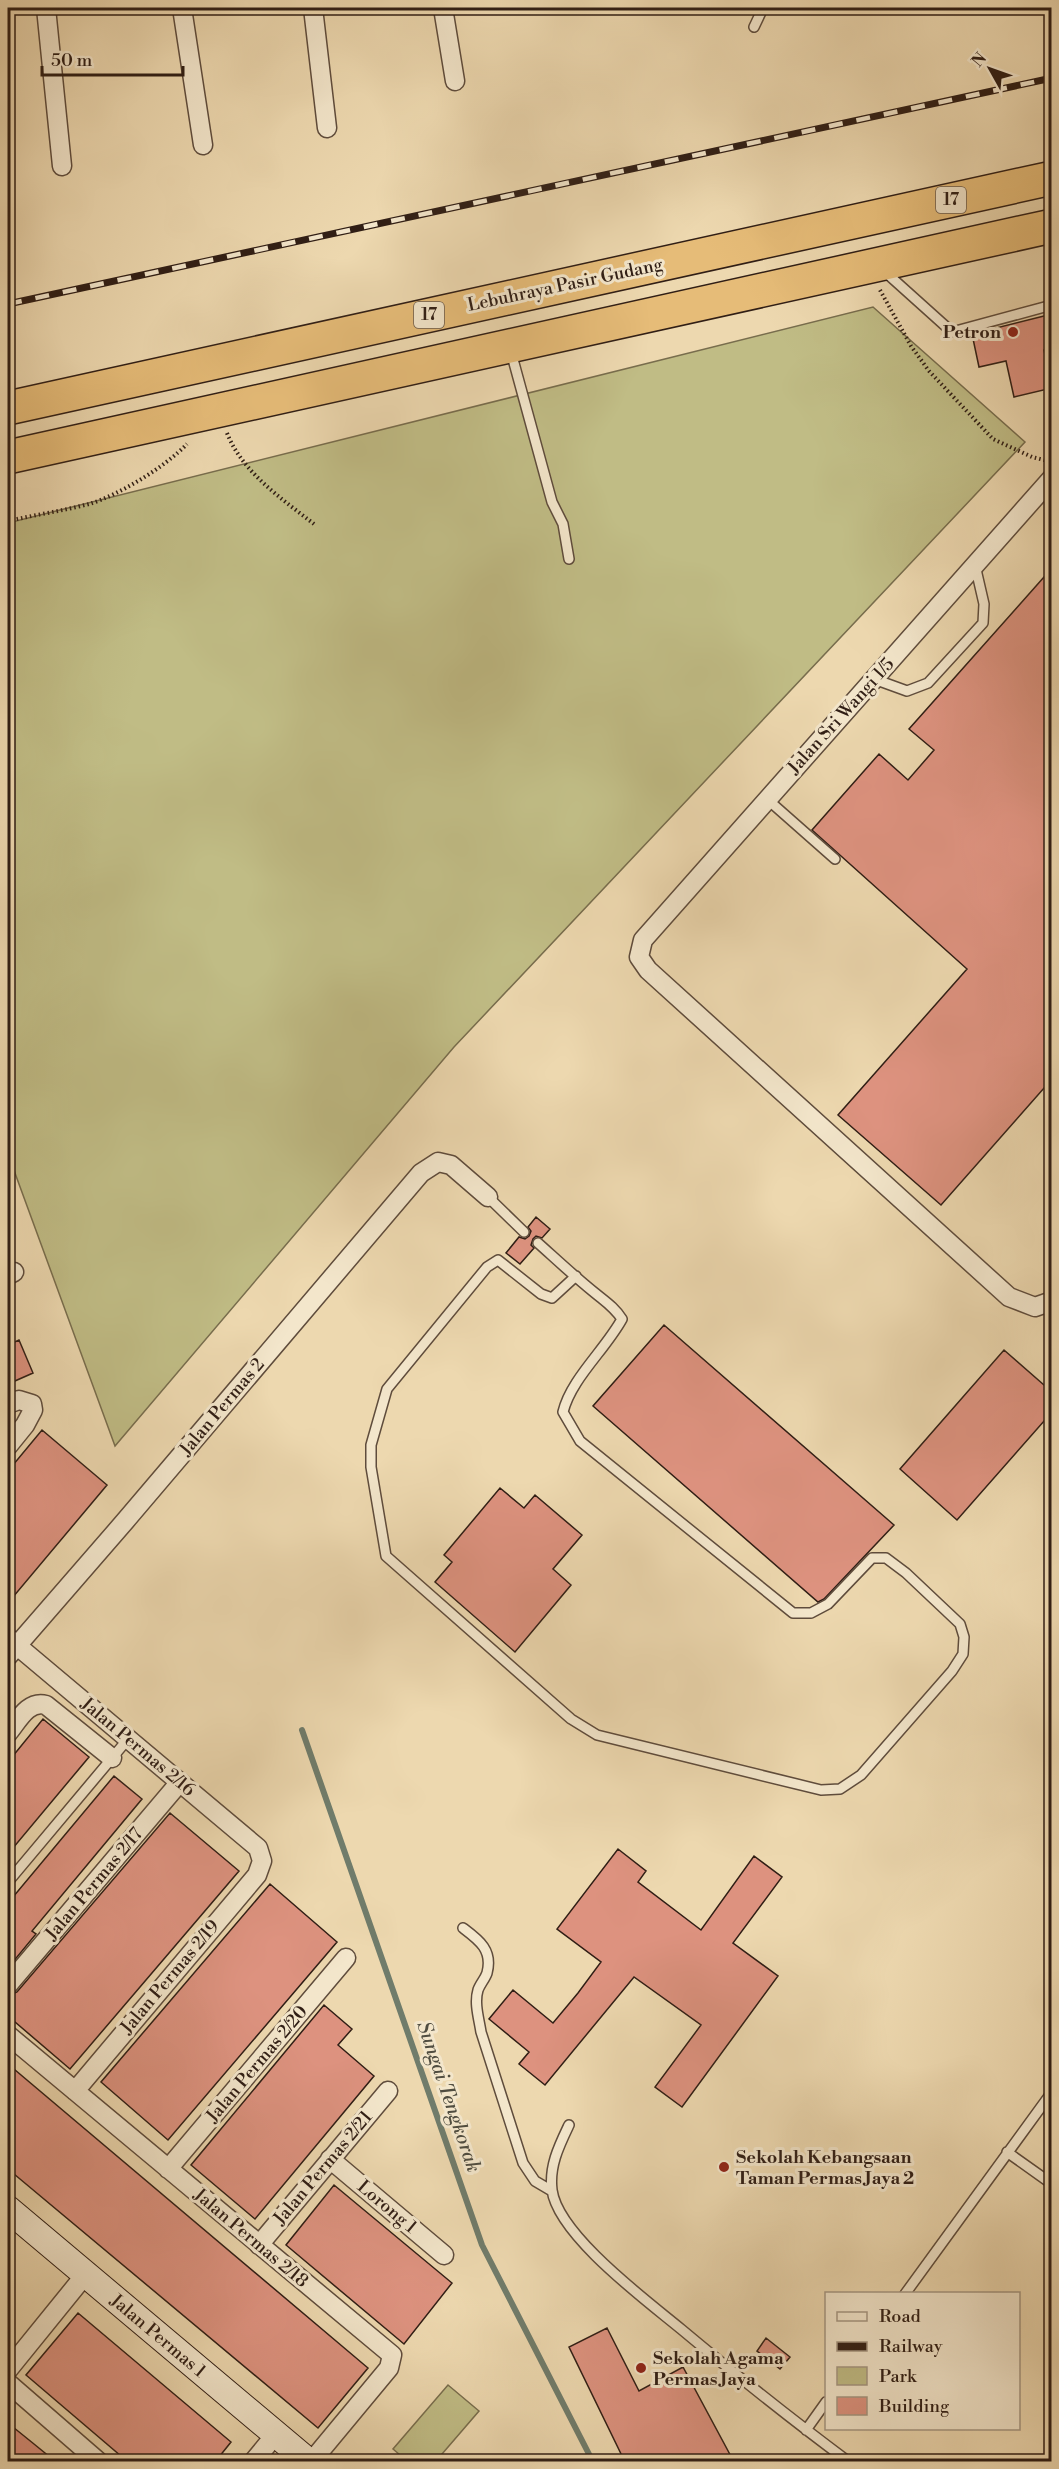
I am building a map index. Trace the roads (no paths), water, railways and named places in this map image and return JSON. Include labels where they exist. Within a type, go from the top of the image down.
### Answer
[{"type":"highway","name":"Lebuhraya Pasir Gudang","points":[[8,408],[1052,178]]},
{"type":"highway","points":[[8,457],[1052,226]]},
{"type":"street","points":[[46,8],[62,166]]},
{"type":"street","points":[[182,8],[203,145]]},
{"type":"street","points":[[313,8],[327,128]]},
{"type":"street","points":[[443,8],[455,81]]},
{"type":"street","name":"Jalan Sri Wangi 1/5","points":[[1043,1304],[1008,1297],[648,970],[639,957],[643,940],[1052,478]]},
{"type":"street","name":"Jalan Permas 2","points":[[11,1646],[126,1520],[421,1173],[438,1162],[451,1166],[488,1197]]},
{"type":"street","points":[[8,1404],[19,1400],[32,1404],[33,1410],[8,1446]]},
{"type":"street","name":"Jalan Permas 2/16","points":[[11,1646],[128,1739],[258,1848],[262,1861]]},
{"type":"street","points":[[8,1733],[30,1706],[39,1703],[46,1705],[112,1758]]},
{"type":"street","name":"Jalan Permas 2/17","points":[[8,1985],[180,1782]]},
{"type":"street","name":"Jalan Permas 2/19","points":[[75,2091],[256,1875],[262,1861]]},
{"type":"street","name":"Jalan Permas 2/20","points":[[168,2169],[346,1958]]},
{"type":"street","name":"Jalan Permas 2/18","points":[[8,2035],[392,2355],[389,2368],[310,2462]]},
{"type":"street","name":"Jalan Permas 2/21","points":[[259,2245],[388,2091]]},
{"type":"street","name":"Lorong 1","points":[[330,2159],[444,2254]]},
{"type":"street","name":"Jalan Permas 1","points":[[8,2209],[310,2462]]},
{"type":"street","points":[[8,2370],[86,2275]]},
{"type":"street","points":[[8,2383],[93,2460]]},
{"type":"street","points":[[253,2462],[276,2434]]},
{"type":"lane","points":[[754,27],[763,8]]},
{"type":"lane","points":[[872,266],[952,332],[1052,305]]},
{"type":"lane","points":[[509,346],[552,502],[563,524],[569,559]]},
{"type":"lane","points":[[874,679],[907,691],[928,683],[982,623],[984,604],[975,565]]},
{"type":"lane","points":[[767,800],[835,859]]},
{"type":"lane","points":[[488,1197],[524,1232]]},
{"type":"lane","points":[[538,1244],[614,1307],[622,1319],[614,1334],[567,1398],[563,1412],[580,1441],[793,1613],[811,1613],[828,1604],[872,1558],[886,1558],[906,1573],[960,1624],[964,1637],[963,1654],[952,1671],[861,1776],[840,1789],[821,1790],[597,1735],[571,1719],[386,1556],[371,1445],[387,1389],[487,1267],[498,1260],[541,1294],[552,1298],[576,1276]]},
{"type":"lane","points":[[8,1882],[128,1739]]},
{"type":"lane","points":[[462,1928],[481,1942],[489,1956],[487,1975],[478,1991],[477,2012],[481,2032],[523,2163],[535,2181],[552,2191]]},
{"type":"lane","points":[[906,2292],[1052,2092]]},
{"type":"lane","points":[[569,2125],[553,2160],[552,2191],[561,2212],[604,2264],[766,2400],[849,2462]]},
{"type":"lane","points":[[1007,2152],[1052,2184]]},
{"type":"lane","points":[[806,2430],[825,2403]]},
{"type":"waterway","name":"Sungai Tengkorak","points":[[302,1730],[482,2245],[593,2462]]},
{"type":"railway","points":[[8,304],[1052,78]]},
{"type":"place","name":"Petron","points":[[1013,332]]},
{"type":"place","name":"Sekolah Kebangsaan Taman Permas Jaya 2","points":[[724,2167]]},
{"type":"place","name":"Sekolah Agama Permas Jaya","points":[[641,2368]]}]
